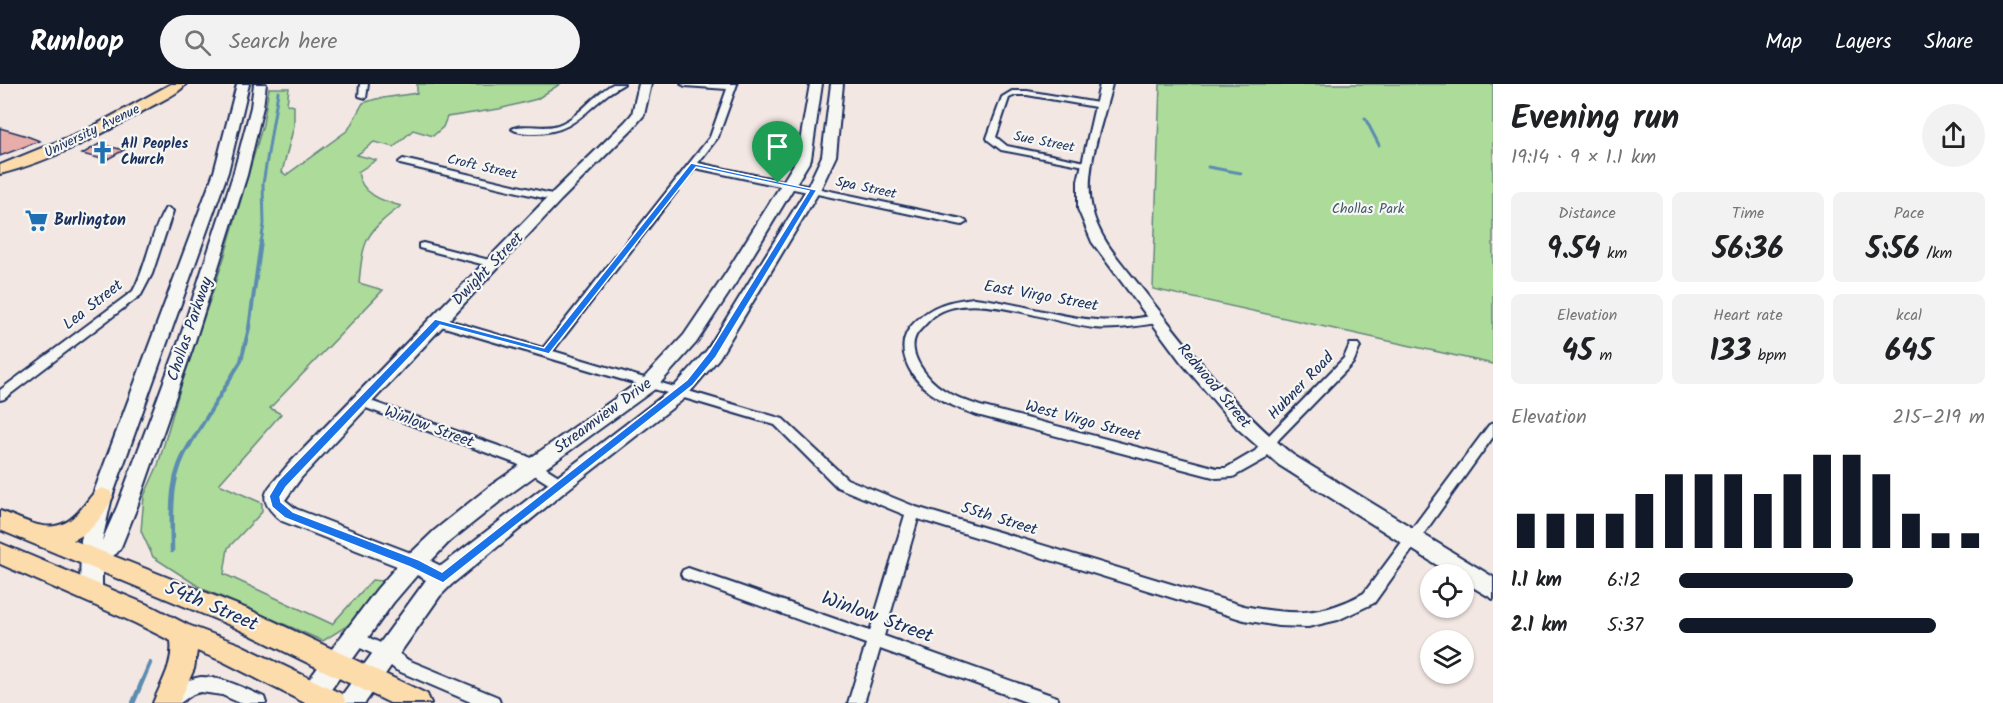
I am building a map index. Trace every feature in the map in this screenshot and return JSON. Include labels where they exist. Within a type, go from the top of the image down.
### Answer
[{"type":"main road","name":"University Avenue","points":[[0,164],[104,120],[167,84]]},
{"type":"main road","name":"University Avenue","points":[[0,170],[74,142],[135,111],[180,84]]},
{"type":"main road","name":"Chollas Parkway","points":[[91,592],[91,540],[102,497],[221,172],[243,84]]},
{"type":"main road","name":"Chollas Parkway","points":[[91,559],[110,547],[128,507],[187,341],[240,175],[257,107],[260,84]]},
{"type":"main road","name":"Dwight Street","points":[[414,563],[289,515],[275,504],[275,496],[282,484],[638,115],[645,84]]},
{"type":"main road","name":"Streamview Drive","points":[[323,698],[335,664],[385,596],[414,563],[460,521],[649,384],[690,339],[733,275],[806,153],[816,84]]},
{"type":"main road","name":"Streamview Drive","points":[[351,703],[443,578],[679,393],[713,354],[813,190],[829,156],[837,84]]},
{"type":"main road","name":"Redwood Street","points":[[1106,84],[1083,197],[1090,226],[1157,319],[1237,418],[1267,446],[1410,539],[1493,589]]},
{"type":"main road","points":[[39,538],[65,535],[72,531],[91,515],[102,497]]},
{"type":"main road","name":"54th Street","points":[[0,520],[39,538],[241,618],[411,702]]},
{"type":"main road","name":"54th Street","points":[[0,553],[144,615],[181,634],[230,652],[323,698]]},
{"type":"main road","points":[[414,563],[443,578]]},
{"type":"main road","points":[[167,703],[186,657],[186,646],[181,634]]},
{"type":"street","points":[[363,96],[364,84]]},
{"type":"street","points":[[516,129],[542,132],[562,128],[572,122],[608,89],[620,84]]},
{"type":"street","points":[[546,352],[714,137],[732,85],[685,84]]},
{"type":"street","name":"Sue Street","points":[[1088,165],[1004,148],[991,138],[1006,97],[1015,93],[1101,106]]},
{"type":"street","name":"Croft Street","points":[[403,162],[556,198]]},
{"type":"street","name":"Spa Street","points":[[694,165],[962,222]]},
{"type":"street","name":"Lea Street","points":[[0,396],[136,293],[146,278],[158,232],[168,211]]},
{"type":"street","points":[[423,246],[493,264]]},
{"type":"street","name":"East Virgo Street","points":[[907,349],[911,333],[922,319],[939,308],[957,302],[977,300],[1093,324],[1114,325],[1157,319]]},
{"type":"street","name":"55th Street","points":[[438,321],[779,422],[842,483],[914,512],[1244,613],[1286,621],[1312,620],[1346,613],[1369,598],[1493,428]]},
{"type":"street","name":"Hubner Road","points":[[1267,446],[1349,360],[1354,347]]},
{"type":"street","name":"West Virgo Street","points":[[907,349],[920,376],[932,388],[952,400],[977,410],[1217,473],[1228,473],[1260,455],[1267,446]]},
{"type":"street","name":"Winlow Street","points":[[362,402],[535,466],[560,484]]},
{"type":"street","points":[[856,703],[914,512]]},
{"type":"street","name":"Winlow Street","points":[[688,574],[1051,703]]},
{"type":"street","points":[[354,638],[386,653],[402,665],[492,703]]},
{"type":"street","points":[[167,703],[186,689],[209,683],[258,703]]},
{"type":"green space","points":[[417,84],[560,84],[537,99],[499,109],[447,117],[443,127],[433,136],[413,130],[394,147],[374,142],[357,155],[376,160],[358,172],[363,186],[380,199],[401,206],[373,231],[368,238],[362,257],[359,283],[383,290],[270,408],[281,414],[219,484],[262,503],[262,512],[228,548],[224,574],[332,624],[372,580],[383,581],[350,624],[323,641],[201,588],[153,557],[141,531],[144,496],[158,465],[180,389],[224,258],[263,124],[269,88],[289,88],[287,104],[294,106],[294,126],[282,172],[286,175],[348,130],[363,103],[417,93]]},
{"type":"green space","name":"Chollas Park","points":[[1160,84],[1493,84],[1493,364],[1153,289]]},
{"type":"building","points":[[0,128],[24,135],[40,141],[0,156]]},
{"type":"building","name":"All Peoples Church","points":[[99,144],[124,150],[106,160],[82,154]]},
{"type":"waterway","points":[[261,243],[264,224],[263,184],[278,92]]},
{"type":"waterway","points":[[1365,118],[1379,145]]},
{"type":"waterway","points":[[1208,167],[1241,173]]},
{"type":"waterway","points":[[189,446],[241,361],[249,328],[261,242]]},
{"type":"waterway","points":[[172,551],[172,509],[175,482],[178,469],[190,444]]},
{"type":"waterway","points":[[133,703],[150,663]]},
{"type":"place","name":"All Peoples Church","points":[[103,152]]},
{"type":"place","name":"Burlington","points":[[36,220]]},
{"type":"route","points":[[694,165],[778,183],[813,190],[713,354],[690,382],[443,578],[414,563],[289,515],[275,504],[275,496],[282,484],[438,321],[546,352],[694,165]]}]
